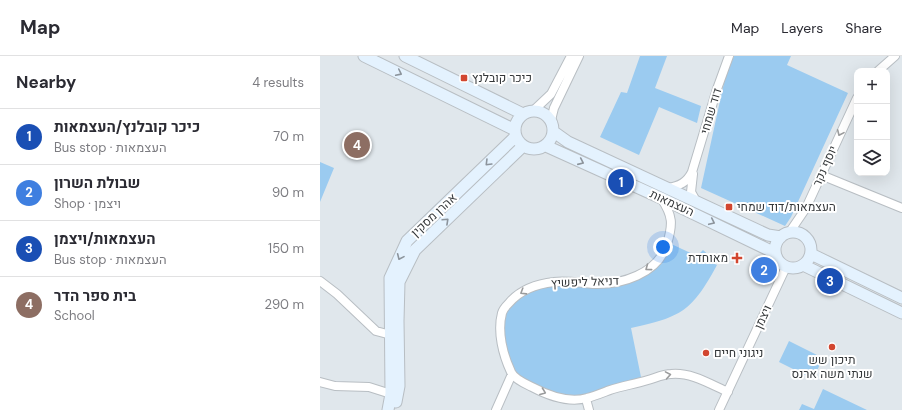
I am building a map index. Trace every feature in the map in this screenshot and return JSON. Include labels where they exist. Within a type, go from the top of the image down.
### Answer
[{"type":"main road","points":[[364,56],[515,133]]},
{"type":"main road","points":[[405,56],[528,112],[542,112],[551,120],[554,132],[546,146],[535,149],[524,146],[519,142],[515,133],[519,118],[528,112]]},
{"type":"main road","name":"העצמאות","points":[[554,132],[568,142],[768,235],[785,235]]},
{"type":"main road","name":"אהרן מסקין","points":[[388,410],[391,394],[390,278],[406,241],[515,133]]},
{"type":"main road","name":"אהרן מסקין","points":[[394,410],[399,386],[399,282],[415,250],[524,146]]},
{"type":"main road","name":"העצמאות","points":[[546,146],[661,198],[775,253]]},
{"type":"main road","points":[[794,232],[804,236],[810,244],[811,254],[803,265],[795,268],[786,267],[779,261],[775,253],[777,242],[785,235],[794,232]]},
{"type":"main road","points":[[811,254],[902,298]]},
{"type":"main road","points":[[803,265],[902,313]]},
{"type":"street","points":[[528,112],[551,94],[571,56]]},
{"type":"street","points":[[551,120],[554,108],[579,56]]},
{"type":"street","name":"דוד שמחי","points":[[668,188],[677,187],[689,178],[694,166],[718,84],[729,56]]},
{"type":"street","points":[[881,68],[895,56]]},
{"type":"street","name":"יוסף נקר","points":[[785,235],[806,208],[854,104]]},
{"type":"street","name":"דוד שמחי","points":[[694,166],[691,189],[693,197],[697,203]]},
{"type":"street","points":[[821,175],[901,205]]},
{"type":"street","name":"דניאל ליפשיץ","points":[[512,374],[502,348],[501,332],[503,310],[517,296],[534,285],[555,281],[594,284],[622,281],[645,272],[657,262],[665,250],[672,223],[669,210],[661,198]]},
{"type":"street","name":"ויצמן","points":[[719,410],[786,267]]},
{"type":"street","points":[[320,281],[337,294],[376,331],[391,336]]},
{"type":"street","points":[[496,410],[512,374],[537,390],[561,399],[586,399],[611,390],[671,374],[692,376],[728,392]]},
{"type":"street","points":[[320,382],[334,386],[369,387],[391,394]]},
{"type":"street","points":[[586,399],[589,410]]},
{"type":"shaded area","points":[[640,56],[667,56],[655,88],[701,106],[697,123],[659,107],[639,155],[600,137],[621,92],[627,93]]},
{"type":"shaded area","points":[[734,56],[791,56],[787,65],[848,93],[791,217],[785,226],[701,188],[725,78]]},
{"type":"shaded area","points":[[320,162],[334,168],[320,202]]},
{"type":"shaded area","points":[[667,242],[697,256],[703,250],[711,257],[708,261],[717,265],[700,293],[684,310],[662,320],[631,328],[642,382],[573,400],[524,383],[506,362],[502,314],[535,285],[594,284],[645,272]]},
{"type":"shaded area","points":[[789,341],[823,358],[813,379],[779,362]]},
{"type":"shaded area","points":[[823,389],[867,410],[799,410],[802,404],[814,409]]},
{"type":"place","name":"כיכר קובלנץ","points":[[464,78]]},
{"type":"place","name":"בית ספר הדר","points":[[357,145]]},
{"type":"place","name":"כיכר קובלנץ/העצמאות","points":[[621,182]]},
{"type":"place","name":"העצמאות/דוד שמחי","points":[[729,207]]},
{"type":"place","name":"מאוחדת","points":[[737,258]]},
{"type":"place","name":"שבולת השרון","points":[[764,270]]},
{"type":"place","name":"העצמאות/ויצמן","points":[[830,281]]},
{"type":"place","name":"תיכון שש שנתי משה ארנס","points":[[832,347]]},
{"type":"place","name":"ניגוני חיים","points":[[706,353]]}]
